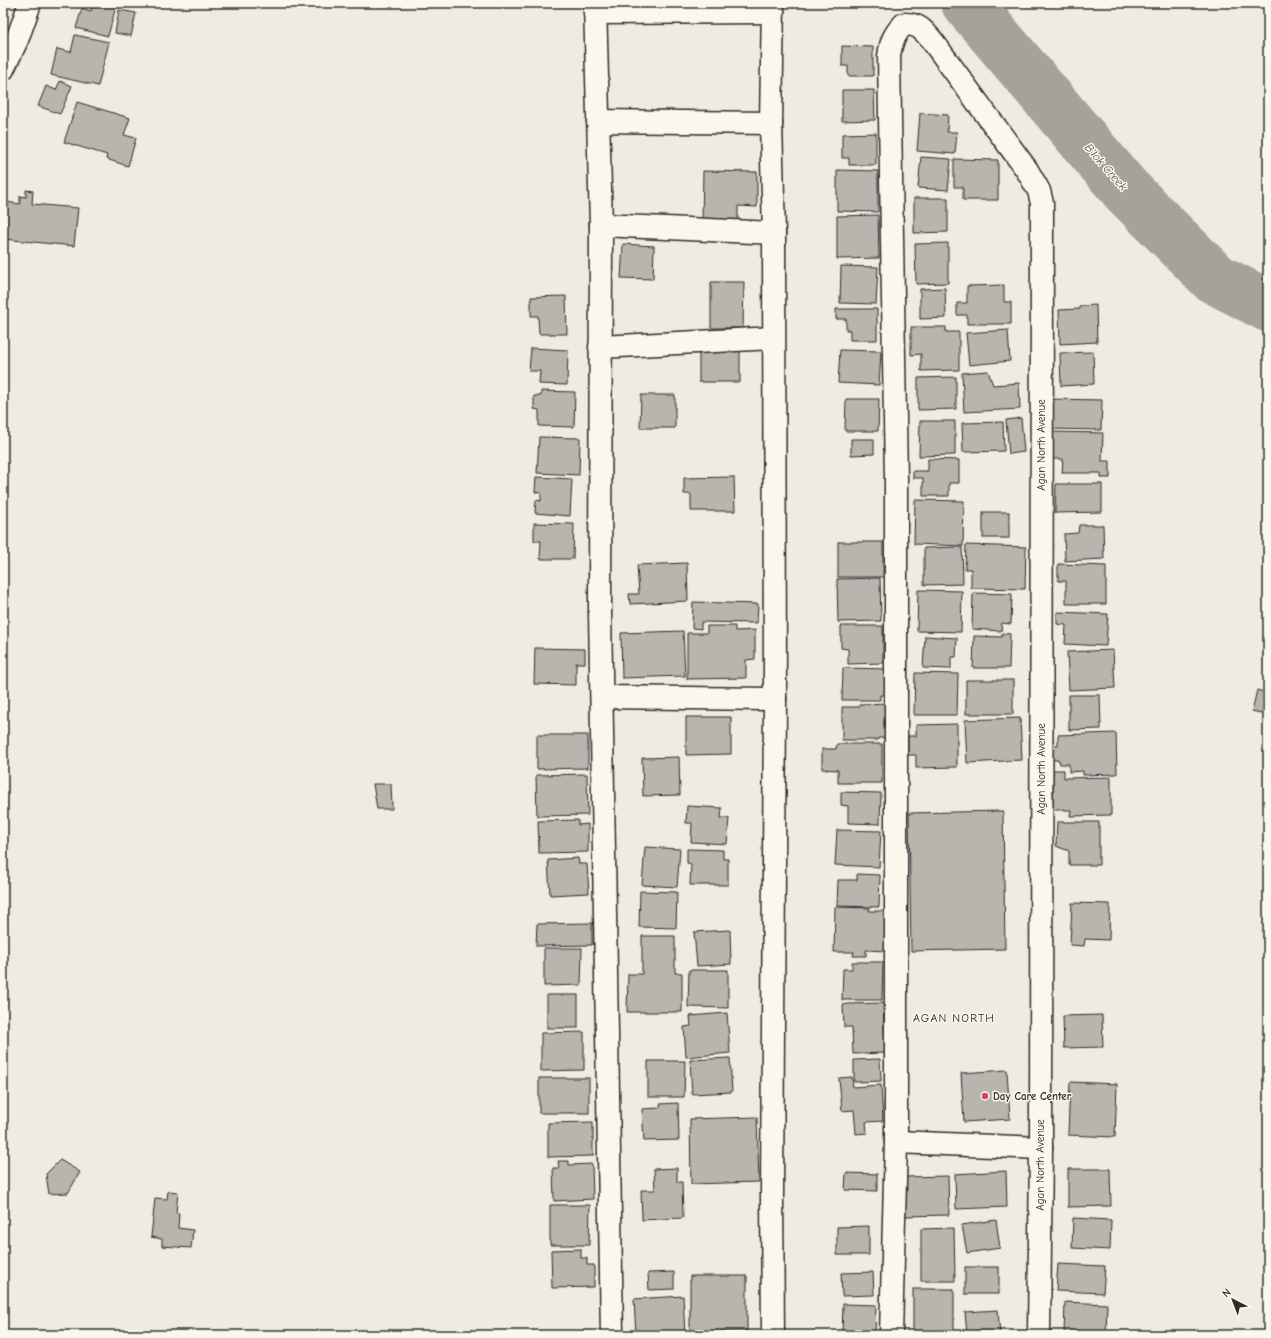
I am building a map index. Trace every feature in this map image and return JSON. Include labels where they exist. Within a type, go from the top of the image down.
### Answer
[{"type":"street","points":[[3,69],[17,40],[30,3]]},
{"type":"street","points":[[612,1335],[600,611],[601,225],[595,8],[773,7],[771,123],[774,233],[773,338],[775,699],[772,1195],[773,1335]]},
{"type":"street","name":"Agan North Avenue","points":[[896,1142],[896,480],[889,56],[890,43],[895,33],[904,24],[914,24],[934,43],[1027,170],[1039,191],[1042,203],[1041,1148],[1039,1335]]},
{"type":"street","points":[[598,122],[771,123]]},
{"type":"street","points":[[601,225],[774,233]]},
{"type":"street","points":[[600,347],[773,338]]},
{"type":"street","points":[[602,697],[775,699]]},
{"type":"street","points":[[891,1335],[896,1142],[1041,1148]]},
{"type":"building","points":[[93,3],[117,3],[108,36],[76,28],[82,8],[91,11]]},
{"type":"building","points":[[119,10],[136,13],[131,36],[115,33]]},
{"type":"building","points":[[75,35],[109,42],[98,86],[51,75],[57,49],[71,52]]},
{"type":"building","points":[[842,46],[873,47],[873,76],[848,76],[848,66],[842,66]]},
{"type":"building","points":[[60,81],[72,86],[60,114],[38,106],[46,86],[56,90]]},
{"type":"building","points":[[842,90],[874,90],[875,120],[842,121]]},
{"type":"building","points":[[77,102],[130,118],[124,135],[136,138],[128,166],[106,159],[107,155],[64,142]]},
{"type":"building","points":[[920,113],[948,115],[947,132],[957,132],[955,154],[917,151]]},
{"type":"building","points":[[876,133],[876,165],[849,165],[849,158],[842,158],[842,134]]},
{"type":"building","points":[[921,157],[951,159],[948,190],[918,188]]},
{"type":"building","points":[[954,159],[998,160],[998,200],[963,200],[963,187],[954,187]]},
{"type":"building","points":[[837,170],[878,171],[878,212],[837,211]]},
{"type":"building","points":[[703,171],[757,172],[757,207],[738,206],[738,223],[702,223]]},
{"type":"building","points":[[26,190],[33,191],[32,204],[78,208],[74,246],[3,239],[5,202],[20,204],[20,196],[26,197]]},
{"type":"building","points":[[914,198],[948,198],[948,232],[914,233]]},
{"type":"building","points":[[878,215],[879,258],[837,259],[837,216]]},
{"type":"building","points":[[948,243],[948,283],[916,284],[915,244]]},
{"type":"building","points":[[623,244],[654,246],[653,279],[621,278]]},
{"type":"building","points":[[841,266],[878,267],[876,304],[840,303]]},
{"type":"building","points":[[711,282],[744,282],[743,328],[711,328]]},
{"type":"building","points":[[1004,285],[1004,302],[1011,302],[1011,324],[967,324],[967,315],[957,315],[957,303],[967,303],[967,286]]},
{"type":"building","points":[[945,288],[946,318],[920,319],[920,289]]},
{"type":"building","points":[[566,296],[567,334],[539,334],[538,316],[531,316],[531,297]]},
{"type":"building","points":[[1096,305],[1097,342],[1060,344],[1059,310],[1080,309],[1080,306]]},
{"type":"building","points":[[836,309],[877,309],[877,340],[850,340],[850,330],[846,330],[846,319],[836,319]]},
{"type":"building","points":[[911,327],[946,327],[946,332],[959,332],[959,370],[921,371],[921,354],[911,355]]},
{"type":"building","points":[[1008,330],[1010,361],[969,365],[966,333]]},
{"type":"building","points":[[531,348],[568,350],[567,385],[539,384],[540,371],[529,371]]},
{"type":"building","points":[[699,349],[740,349],[740,382],[699,382]]},
{"type":"building","points":[[840,350],[881,351],[879,385],[838,383]]},
{"type":"building","points":[[1093,352],[1094,384],[1061,386],[1060,353]]},
{"type":"building","points":[[988,371],[993,385],[1019,383],[1020,409],[964,412],[962,373]]},
{"type":"building","points":[[956,377],[956,409],[918,410],[918,378]]},
{"type":"building","points":[[541,391],[575,392],[574,427],[539,426],[539,410],[534,409],[534,396],[541,396]]},
{"type":"building","points":[[641,395],[675,395],[675,428],[640,428]]},
{"type":"building","points":[[846,399],[879,399],[878,431],[845,431]]},
{"type":"building","points":[[1049,399],[1102,400],[1101,430],[1049,429]]},
{"type":"building","points":[[1021,418],[1024,452],[1009,454],[1006,420]]},
{"type":"building","points":[[920,421],[955,421],[955,455],[919,456]]},
{"type":"building","points":[[1003,422],[1004,451],[963,452],[962,423]]},
{"type":"building","points":[[1052,432],[1103,433],[1102,461],[1110,461],[1110,478],[1101,478],[1101,473],[1062,473],[1063,459],[1051,459]]},
{"type":"building","points":[[539,437],[580,438],[579,475],[537,473]]},
{"type":"building","points":[[851,439],[874,439],[874,454],[851,455]]},
{"type":"building","points":[[928,459],[959,460],[959,483],[949,483],[949,496],[923,496],[923,478],[913,478],[913,471],[928,471]]},
{"type":"building","points":[[536,477],[572,479],[570,516],[535,513],[536,500],[541,501],[541,493],[535,492]]},
{"type":"building","points":[[734,477],[735,511],[691,511],[691,494],[684,494],[684,478]]},
{"type":"building","points":[[1056,484],[1102,484],[1102,512],[1055,513]]},
{"type":"building","points":[[915,500],[964,501],[963,546],[914,544]]},
{"type":"building","points":[[983,512],[1009,512],[1009,538],[983,538]]},
{"type":"building","points":[[534,523],[574,524],[573,559],[540,559],[541,541],[534,541]]},
{"type":"building","points":[[1079,525],[1103,525],[1104,559],[1065,561],[1064,534],[1078,533]]},
{"type":"building","points":[[838,542],[883,542],[883,577],[838,577]]},
{"type":"building","points":[[966,545],[1026,547],[1025,589],[971,588],[971,569],[965,569]]},
{"type":"building","points":[[962,547],[963,584],[924,585],[924,548]]},
{"type":"building","points":[[687,563],[688,601],[630,604],[629,594],[639,594],[637,565]]},
{"type":"building","points":[[1058,564],[1106,566],[1106,604],[1066,604],[1066,581],[1058,581]]},
{"type":"building","points":[[880,578],[881,621],[838,622],[837,579]]},
{"type":"building","points":[[918,590],[962,591],[961,632],[917,631]]},
{"type":"building","points":[[973,593],[1012,594],[1011,624],[1002,623],[1001,631],[972,629]]},
{"type":"building","points":[[693,602],[758,604],[757,623],[701,622],[701,629],[692,628]]},
{"type":"building","points":[[1057,612],[1108,614],[1106,646],[1065,644],[1066,625],[1057,624]]},
{"type":"building","points":[[707,626],[735,626],[735,631],[755,630],[755,659],[746,660],[746,678],[687,679],[687,633],[707,633]]},
{"type":"building","points":[[841,626],[883,626],[883,663],[848,664],[848,649],[841,648]]},
{"type":"building","points":[[683,631],[685,676],[622,678],[621,633]]},
{"type":"building","points":[[1002,633],[1010,634],[1009,668],[973,668],[974,636],[1002,637]]},
{"type":"building","points":[[925,636],[957,638],[956,657],[951,657],[951,669],[923,668]]},
{"type":"building","points":[[535,648],[585,649],[585,663],[576,663],[576,685],[534,684]]},
{"type":"building","points":[[1113,650],[1115,688],[1069,690],[1067,652]]},
{"type":"building","points":[[843,668],[891,669],[890,696],[880,695],[880,700],[842,700]]},
{"type":"building","points":[[915,673],[958,674],[957,715],[914,715]]},
{"type":"building","points":[[966,680],[1013,680],[1013,714],[966,714]]},
{"type":"building","points":[[1257,690],[1268,693],[1268,715],[1252,711]]},
{"type":"building","points":[[1069,695],[1100,695],[1101,729],[1069,730]]},
{"type":"building","points":[[890,703],[890,738],[878,738],[878,740],[842,740],[842,707],[860,707],[860,704]]},
{"type":"building","points":[[686,717],[731,717],[731,754],[686,755]]},
{"type":"building","points":[[1020,718],[1022,760],[967,763],[965,720]]},
{"type":"building","points":[[957,724],[957,767],[916,768],[916,755],[908,755],[908,736],[916,736],[916,725]]},
{"type":"building","points":[[1116,733],[1117,774],[1083,775],[1083,771],[1069,772],[1069,764],[1060,764],[1059,760],[1051,760],[1050,745],[1058,745],[1058,735]]},
{"type":"building","points":[[537,735],[588,735],[588,768],[537,769]]},
{"type":"building","points":[[837,744],[882,744],[882,783],[838,783],[838,770],[822,769],[822,749],[836,749]]},
{"type":"building","points":[[679,757],[680,795],[643,796],[642,758]]},
{"type":"building","points":[[1053,770],[1064,770],[1064,778],[1111,777],[1111,815],[1070,816],[1071,810],[1053,810]]},
{"type":"building","points":[[587,774],[588,815],[537,816],[536,775]]},
{"type":"building","points":[[373,784],[391,784],[392,809],[377,809]]},
{"type":"building","points":[[841,792],[881,793],[880,824],[848,823],[848,806],[841,805]]},
{"type":"building","points":[[687,806],[722,808],[721,818],[729,818],[727,844],[691,842],[692,823],[686,823]]},
{"type":"building","points":[[1003,811],[1005,949],[911,951],[909,813]]},
{"type":"building","points":[[578,820],[578,825],[588,824],[588,852],[539,853],[538,821]]},
{"type":"building","points":[[1057,822],[1099,822],[1099,865],[1069,865],[1069,851],[1056,846]]},
{"type":"building","points":[[837,830],[881,831],[879,867],[835,865]]},
{"type":"building","points":[[645,847],[680,849],[677,887],[642,885]]},
{"type":"building","points":[[687,849],[723,850],[723,859],[728,859],[728,885],[690,885],[691,864],[687,863]]},
{"type":"building","points":[[578,858],[579,864],[587,864],[589,893],[550,895],[548,860]]},
{"type":"building","points":[[857,874],[880,875],[879,907],[837,906],[838,880],[857,880]]},
{"type":"building","points":[[640,891],[677,892],[676,928],[639,927]]},
{"type":"building","points":[[1072,903],[1110,904],[1109,940],[1085,939],[1084,946],[1070,945]]},
{"type":"building","points":[[835,907],[870,908],[869,911],[886,911],[886,951],[866,950],[866,956],[853,956],[854,952],[834,952]]},
{"type":"building","points":[[592,923],[592,945],[536,946],[537,924]]},
{"type":"building","points":[[730,930],[731,964],[697,966],[694,932]]},
{"type":"building","points":[[642,936],[675,936],[675,973],[682,973],[682,1012],[627,1012],[628,974],[642,974]]},
{"type":"building","points":[[544,948],[582,948],[581,985],[544,986]]},
{"type":"building","points":[[852,962],[883,962],[882,1000],[842,1000],[843,969],[852,969]]},
{"type":"building","points":[[689,970],[728,970],[728,1008],[688,1007]]},
{"type":"building","points":[[547,995],[578,995],[578,1028],[547,1028]]},
{"type":"building","points":[[883,1003],[885,1053],[853,1054],[852,1027],[844,1027],[843,1005]]},
{"type":"building","points":[[727,1013],[730,1053],[686,1057],[684,1027],[691,1026],[690,1016]]},
{"type":"building","points":[[1102,1015],[1103,1047],[1064,1048],[1063,1016]]},
{"type":"building","points":[[584,1032],[584,1070],[541,1071],[541,1033]]},
{"type":"building","points":[[730,1058],[732,1092],[692,1094],[690,1060]]},
{"type":"building","points":[[880,1059],[881,1081],[854,1082],[854,1060]]},
{"type":"building","points":[[648,1061],[685,1061],[684,1097],[648,1097]]},
{"type":"building","name":"Day Care Center","points":[[1007,1070],[1010,1119],[964,1122],[961,1073]]},
{"type":"building","points":[[852,1077],[853,1087],[881,1085],[883,1121],[866,1122],[867,1133],[856,1134],[854,1110],[842,1111],[839,1078]]},
{"type":"building","points":[[539,1078],[589,1078],[589,1113],[539,1113]]},
{"type":"building","points":[[1070,1082],[1117,1084],[1115,1137],[1068,1135]]},
{"type":"building","points":[[678,1103],[679,1140],[644,1141],[642,1109],[660,1108],[660,1104]]},
{"type":"building","points":[[757,1117],[759,1182],[691,1184],[690,1119]]},
{"type":"building","points":[[593,1122],[593,1156],[548,1157],[548,1123]]},
{"type":"building","points":[[60,1160],[80,1172],[68,1193],[49,1194],[46,1174]]},
{"type":"building","points":[[558,1161],[569,1161],[569,1165],[592,1164],[593,1199],[554,1201],[553,1168],[559,1168]]},
{"type":"building","points":[[677,1168],[677,1182],[682,1182],[683,1218],[642,1220],[641,1190],[655,1190],[654,1169]]},
{"type":"building","points":[[1068,1169],[1110,1169],[1111,1206],[1068,1207]]},
{"type":"building","points":[[1006,1171],[1007,1207],[956,1209],[955,1174]]},
{"type":"building","points":[[846,1173],[877,1174],[877,1191],[845,1190]]},
{"type":"building","points":[[948,1176],[949,1215],[905,1216],[905,1177]]},
{"type":"building","points":[[168,1191],[178,1192],[176,1213],[179,1213],[178,1228],[193,1230],[191,1248],[162,1246],[162,1239],[151,1237],[155,1198],[167,1199]]},
{"type":"building","points":[[550,1205],[590,1205],[589,1245],[550,1245]]},
{"type":"building","points":[[1073,1218],[1111,1220],[1110,1250],[1072,1248]]},
{"type":"building","points":[[996,1220],[1000,1248],[967,1253],[962,1225]]},
{"type":"building","points":[[869,1226],[869,1255],[837,1255],[837,1227]]},
{"type":"building","points":[[954,1228],[955,1281],[921,1281],[921,1229]]},
{"type":"building","points":[[581,1249],[581,1258],[587,1258],[587,1265],[594,1265],[594,1287],[552,1288],[551,1250]]},
{"type":"building","points":[[1058,1264],[1105,1266],[1103,1293],[1056,1291]]},
{"type":"building","points":[[965,1267],[999,1267],[999,1294],[965,1294]]},
{"type":"building","points":[[674,1272],[674,1289],[649,1290],[648,1273]]},
{"type":"building","points":[[873,1272],[874,1295],[842,1296],[841,1273]]},
{"type":"building","points":[[690,1276],[747,1276],[747,1331],[690,1332]]},
{"type":"building","points":[[913,1289],[954,1289],[954,1335],[913,1335]]},
{"type":"building","points":[[683,1296],[685,1335],[636,1335],[634,1299]]},
{"type":"building","points":[[1065,1302],[1107,1304],[1106,1335],[1064,1335]]},
{"type":"building","points":[[843,1304],[876,1305],[875,1335],[842,1335]]},
{"type":"building","points":[[998,1310],[1000,1335],[967,1335],[965,1312]]},
{"type":"waterway","name":"B'lok Creek","points":[[967,3],[1126,190],[1214,278],[1268,306]]},
{"type":"place","name":"Day Care Center","points":[[985,1096]]},
{"type":"district","name":"AGAN NORTH","points":[[954,1018]]}]
